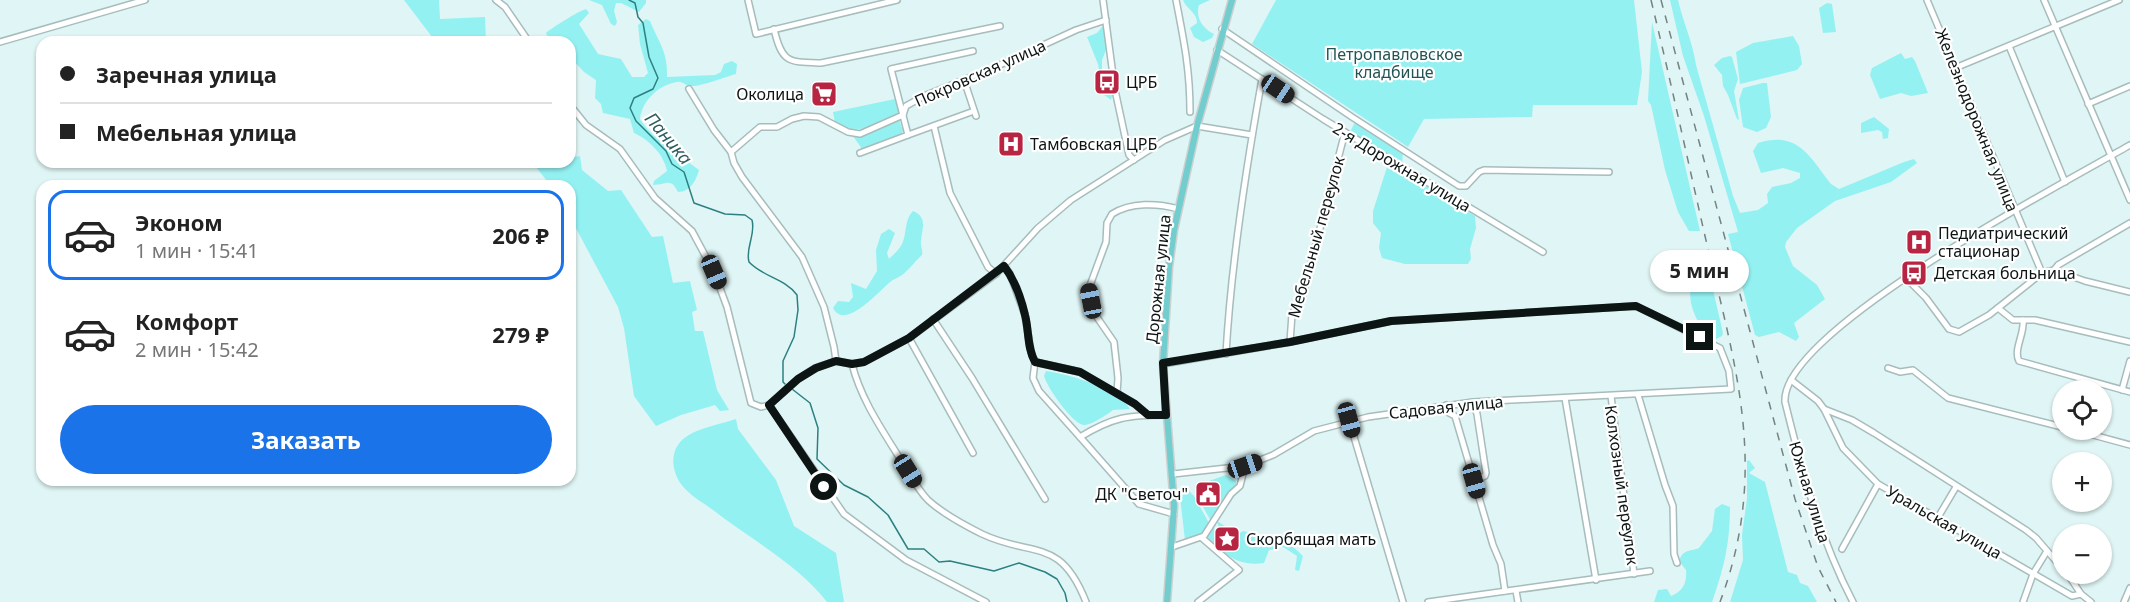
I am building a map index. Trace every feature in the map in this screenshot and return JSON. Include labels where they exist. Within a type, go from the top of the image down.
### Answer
[{"type":"main road","name":"Дорожная улица","points":[[1167,602],[1174,514],[1173,474],[1163,363],[1168,277],[1179,209],[1197,126],[1222,29],[1232,0]]},
{"type":"street","points":[[0,42],[145,0]]},
{"type":"street","points":[[496,0],[505,7],[525,36]]},
{"type":"street","points":[[748,0],[756,34],[897,0]]},
{"type":"street","points":[[1103,0],[1121,120],[1129,155],[1134,160]]},
{"type":"street","points":[[1176,0],[1188,62],[1190,112]]},
{"type":"street","name":"Железнодорожная улица","points":[[1927,0],[2042,273]]},
{"type":"street","points":[[2044,0],[2130,200]]},
{"type":"street","points":[[1955,68],[2120,0]]},
{"type":"street","name":"Покровская улица","points":[[731,152],[760,127],[777,127],[792,119],[811,116],[819,117],[848,132],[860,134],[890,123],[903,115],[906,106],[915,100],[1059,37],[1106,20]]},
{"type":"street","points":[[774,29],[779,50],[784,57],[795,62],[821,63],[1000,26]]},
{"type":"street","points":[[1222,29],[1362,124],[1459,186],[1466,186],[1479,172],[1484,170],[1609,172]]},
{"type":"street","points":[[2009,46],[2065,182]]},
{"type":"street","name":"2-я Дорожная улица","points":[[1217,50],[1345,132],[1543,252]]},
{"type":"street","points":[[908,135],[891,69],[973,51]]},
{"type":"street","points":[[1227,354],[1230,308],[1252,135],[1262,79]]},
{"type":"street","points":[[860,153],[975,113],[964,80]]},
{"type":"street","points":[[2088,104],[2130,86]]},
{"type":"street","points":[[689,89],[714,130],[731,152],[742,177],[802,257],[824,307],[836,361]]},
{"type":"street","points":[[576,112],[586,125],[620,149],[656,198],[692,231],[714,272],[727,307],[751,403],[761,407],[769,405],[798,379],[816,368],[836,361],[852,364],[864,362],[909,338],[996,274],[1038,228],[1071,200],[1165,140],[1197,126],[1252,135]]},
{"type":"street","points":[[934,126],[955,206],[988,267],[996,274]]},
{"type":"street","name":"Мебельный переулок","points":[[1290,342],[1293,314],[1302,298],[1345,132]]},
{"type":"street","points":[[2052,557],[2026,530],[1852,420],[1824,409],[1818,401],[1791,380],[1813,352],[1851,315],[2014,209],[2130,145]]},
{"type":"street","points":[[1117,393],[1118,378],[1114,342],[1092,309],[1089,288],[1106,242],[1107,223],[1112,214],[1134,206],[1151,204],[1179,209]]},
{"type":"street","points":[[2054,270],[2058,265],[2130,223]]},
{"type":"street","points":[[1004,266],[1010,274],[1025,315],[1031,352],[1035,362],[1034,378],[1039,391],[1139,504],[1174,514]]},
{"type":"street","points":[[1906,278],[1926,298],[1948,329],[1959,332],[1998,308],[2042,273],[2054,270],[2085,281],[2130,292]]},
{"type":"street","name":"Садовая улица","points":[[1173,474],[1245,466],[1274,455],[1314,431],[1349,420],[1446,405],[1731,389],[1729,371],[1720,348],[1636,306],[1413,318],[1290,342]]},
{"type":"street","points":[[1998,308],[2009,318],[2130,342]]},
{"type":"street","points":[[933,319],[972,378],[1045,500]]},
{"type":"street","points":[[2023,320],[2024,326],[2017,355],[2019,361],[2130,392]]},
{"type":"street","points":[[909,338],[974,453]]},
{"type":"street","points":[[1163,363],[1290,342]]},
{"type":"street","points":[[2122,390],[2130,361]]},
{"type":"street","points":[[1035,362],[1077,370],[1117,393],[1148,415]]},
{"type":"street","points":[[852,364],[868,406],[916,485],[929,501],[982,534],[1038,549],[1058,560],[1071,571],[1086,602]]},
{"type":"street","points":[[1888,368],[1900,372],[1913,370],[1948,398],[2052,424]]},
{"type":"street","name":"Южная улица","points":[[1791,380],[1786,386],[1785,402],[1797,452],[1830,557],[1853,602]]},
{"type":"street","points":[[1638,395],[1673,506],[1674,554],[1677,563]]},
{"type":"street","name":"Колхозный переулок","points":[[1611,396],[1634,574]]},
{"type":"street","points":[[1565,398],[1596,580]]},
{"type":"street","points":[[1473,402],[1486,473],[1485,476],[1474,481]]},
{"type":"street","points":[[769,405],[844,514],[906,560],[986,602]]},
{"type":"street","points":[[1446,405],[1449,413],[1455,416],[1493,545],[1501,564],[1505,591]]},
{"type":"street","name":"Уральская улица","points":[[1824,409],[1843,448],[1878,484],[2072,596],[2081,594],[2091,602]]},
{"type":"street","points":[[1080,437],[1112,420],[1166,415]]},
{"type":"street","points":[[1349,420],[1403,602]]},
{"type":"street","points":[[2112,440],[2130,445]]},
{"type":"street","points":[[1172,547],[1202,538],[1231,494],[1239,486],[1245,466]]},
{"type":"street","points":[[1842,549],[1878,484]]},
{"type":"street","points":[[1937,519],[1956,487]]},
{"type":"street","points":[[1198,602],[1239,570],[1202,538]]},
{"type":"street","points":[[2023,602],[2033,574],[2047,551]]},
{"type":"street","points":[[1428,602],[1650,571]]},
{"type":"street","points":[[2074,584],[2081,594]]},
{"type":"street","points":[[2124,602],[2130,588]]},
{"type":"street","points":[[1516,591],[1518,602]]},
{"type":"green space","points":[[404,0],[439,0],[440,19],[485,17],[486,36],[431,36]]},
{"type":"green space","points":[[589,0],[646,0],[646,3],[639,12],[621,3],[616,3],[614,11],[617,22],[615,26],[611,24],[602,5]]},
{"type":"green space","points":[[1183,0],[1210,0],[1199,5],[1198,15],[1204,26],[1214,34],[1212,38],[1203,42],[1194,37],[1190,28],[1197,23],[1197,19]]},
{"type":"green space","name":"Петропавловское кладбище","points":[[1276,0],[1634,0],[1642,72],[1637,105],[1533,105],[1532,117],[1424,119],[1408,147],[1252,44]]},
{"type":"green space","points":[[1670,0],[1678,0],[1733,196],[1740,213],[1758,210],[1768,203],[1767,194],[1772,187],[1791,183],[1800,178],[1800,173],[1783,168],[1761,173],[1753,151],[1758,143],[1783,140],[1802,148],[1831,184],[1839,189],[1904,162],[1914,159],[1917,163],[1891,182],[1835,201],[1797,228],[1786,242],[1785,247],[1793,266],[1817,285],[1825,299],[1794,323],[1799,337],[1796,341],[1779,332],[1759,337],[1755,335],[1728,234],[1738,232],[1704,116],[1683,56]]},
{"type":"green space","points":[[1827,3],[1832,4],[1836,32],[1823,33],[1819,8]]},
{"type":"green space","points":[[586,9],[589,13],[579,24],[598,54],[621,59],[632,77],[644,77],[648,73],[640,44],[638,25],[646,19],[650,21],[662,48],[667,77],[715,75],[721,72],[724,64],[732,61],[737,64],[736,74],[713,82],[690,86],[677,82],[657,90],[641,112],[640,119],[651,133],[699,170],[694,182],[686,190],[678,192],[671,183],[653,185],[654,181],[667,171],[663,159],[650,143],[634,133],[630,119],[603,113],[601,104],[595,98],[596,80],[576,63],[576,36],[547,36],[546,33]]},
{"type":"green space","points":[[1652,22],[1700,231],[1689,231],[1678,212],[1665,170],[1651,105],[1648,101]]},
{"type":"green space","points":[[1103,26],[1106,50],[1102,60],[1102,76],[1106,85],[1113,92],[1111,100],[1103,94],[1098,64],[1087,37],[1097,33]]},
{"type":"green space","points":[[1793,36],[1799,46],[1802,64],[1797,70],[1740,84],[1736,52],[1753,43]]},
{"type":"green space","points":[[1901,53],[1905,59],[1912,57],[1915,61],[1928,93],[1911,96],[1901,93],[1880,99],[1870,75],[1872,68]]},
{"type":"green space","points":[[1730,56],[1738,79],[1734,91],[1739,120],[1723,86],[1722,75],[1714,65],[1722,58]]},
{"type":"green space","points":[[1767,83],[1771,117],[1766,128],[1757,132],[1743,127],[1739,100],[1743,88]]},
{"type":"green space","points":[[895,99],[899,114],[876,126],[851,129],[835,123],[833,112]]},
{"type":"green space","points":[[1874,117],[1889,129],[1888,138],[1883,139],[1882,132],[1878,130],[1861,133],[1861,123]]},
{"type":"green space","points":[[899,120],[903,131],[901,135],[862,149],[853,136],[866,135]]},
{"type":"green space","points":[[1355,122],[1403,153],[1402,164],[1350,132]]},
{"type":"green space","points":[[580,156],[582,170],[608,191],[621,190],[652,237],[663,236],[673,283],[690,281],[697,310],[692,312],[695,331],[703,331],[717,390],[729,410],[720,411],[715,405],[681,415],[656,426],[634,396],[624,328],[618,307],[576,228],[576,180],[546,180],[537,168],[576,168],[576,157]]},
{"type":"green space","points":[[1388,164],[1475,216],[1476,228],[1470,249],[1471,259],[1468,264],[1405,264],[1382,258],[1379,248],[1381,233],[1373,223],[1373,211]]},
{"type":"green space","points":[[913,211],[922,220],[922,255],[905,273],[853,313],[838,314],[833,308],[838,301],[849,302],[853,297],[851,283],[866,289],[877,271],[876,250],[881,234],[889,229],[895,233],[887,253],[889,259],[902,244],[908,219]]},
{"type":"green space","points":[[1705,275],[1711,281],[1723,333],[1716,339],[1701,327],[1690,295],[1696,279]]},
{"type":"green space","points":[[1046,371],[1067,375],[1105,389],[1130,409],[1113,410],[1094,422],[1083,425],[1072,418],[1054,396],[1044,376]]},
{"type":"green space","points":[[736,419],[738,429],[776,480],[794,526],[836,553],[844,602],[827,602],[789,564],[692,495],[678,480],[673,459],[678,445],[696,431]]},
{"type":"green space","points":[[1749,460],[1755,468],[1749,473],[1765,482],[1788,572],[1797,575],[1800,583],[1808,586],[1817,602],[1730,602],[1743,560],[1742,535],[1747,498],[1747,461]]},
{"type":"green space","points":[[1226,475],[1236,481],[1236,486],[1211,521],[1203,507],[1218,500],[1214,484],[1210,485],[1209,481]]},
{"type":"green space","points":[[1184,486],[1194,496],[1209,523],[1200,536],[1185,540],[1180,497]]},
{"type":"green space","points":[[1722,504],[1730,507],[1729,532],[1723,566],[1712,602],[1654,602],[1658,590],[1667,589],[1671,596],[1679,592],[1686,579],[1686,570],[1679,561],[1682,554],[1699,548],[1712,531],[1715,509]]},
{"type":"green space","points":[[1217,521],[1238,534],[1243,531],[1287,541],[1303,556],[1299,571],[1295,570],[1297,556],[1280,545],[1277,549],[1269,550],[1264,563],[1247,563],[1226,554],[1206,540],[1214,527],[1217,541],[1227,546],[1231,544],[1233,535],[1219,528]]},
{"type":"waterway","name":"Паника","points":[[629,0],[635,3],[638,17],[643,23],[649,57],[658,78],[653,89],[634,98],[630,108],[636,121],[666,151],[672,164],[684,172],[694,203],[725,214],[745,215],[752,220],[749,262],[792,289],[797,295],[798,310],[794,337],[783,361],[783,382],[785,384]]},
{"type":"waterway","name":"Паника","points":[[792,389],[810,403],[818,428],[817,459],[844,485],[868,497],[888,515],[908,549],[924,549],[939,562],[950,561],[994,571],[1019,563],[1057,579],[1067,602]]},
{"type":"railway","points":[[1651,0],[1727,329],[1742,418],[1745,462],[1743,507],[1735,553],[1720,602]]},
{"type":"railway","points":[[1661,0],[1795,499],[1818,567],[1836,602]]},
{"type":"place","name":"ЦРБ","points":[[1107,82]]},
{"type":"place","name":"Околица","points":[[824,94]]},
{"type":"place","name":"Тамбовская ЦРБ","points":[[1011,144]]},
{"type":"place","name":"Педиатрический стационар","points":[[1919,242]]},
{"type":"place","name":"Детская больница","points":[[1914,273]]},
{"type":"place","name":"ДК \"Светоч\"","points":[[1208,494]]},
{"type":"place","name":"Скорбящая мать","points":[[1227,539]]},
{"type":"route","points":[[824,487],[769,405],[798,379],[816,368],[836,361],[852,364],[864,362],[909,338],[1004,266],[1010,274],[1025,315],[1031,352],[1035,362],[1077,370],[1107,386],[1148,415],[1166,415],[1163,363],[1290,342],[1391,321],[1636,306],[1700,337]]}]
